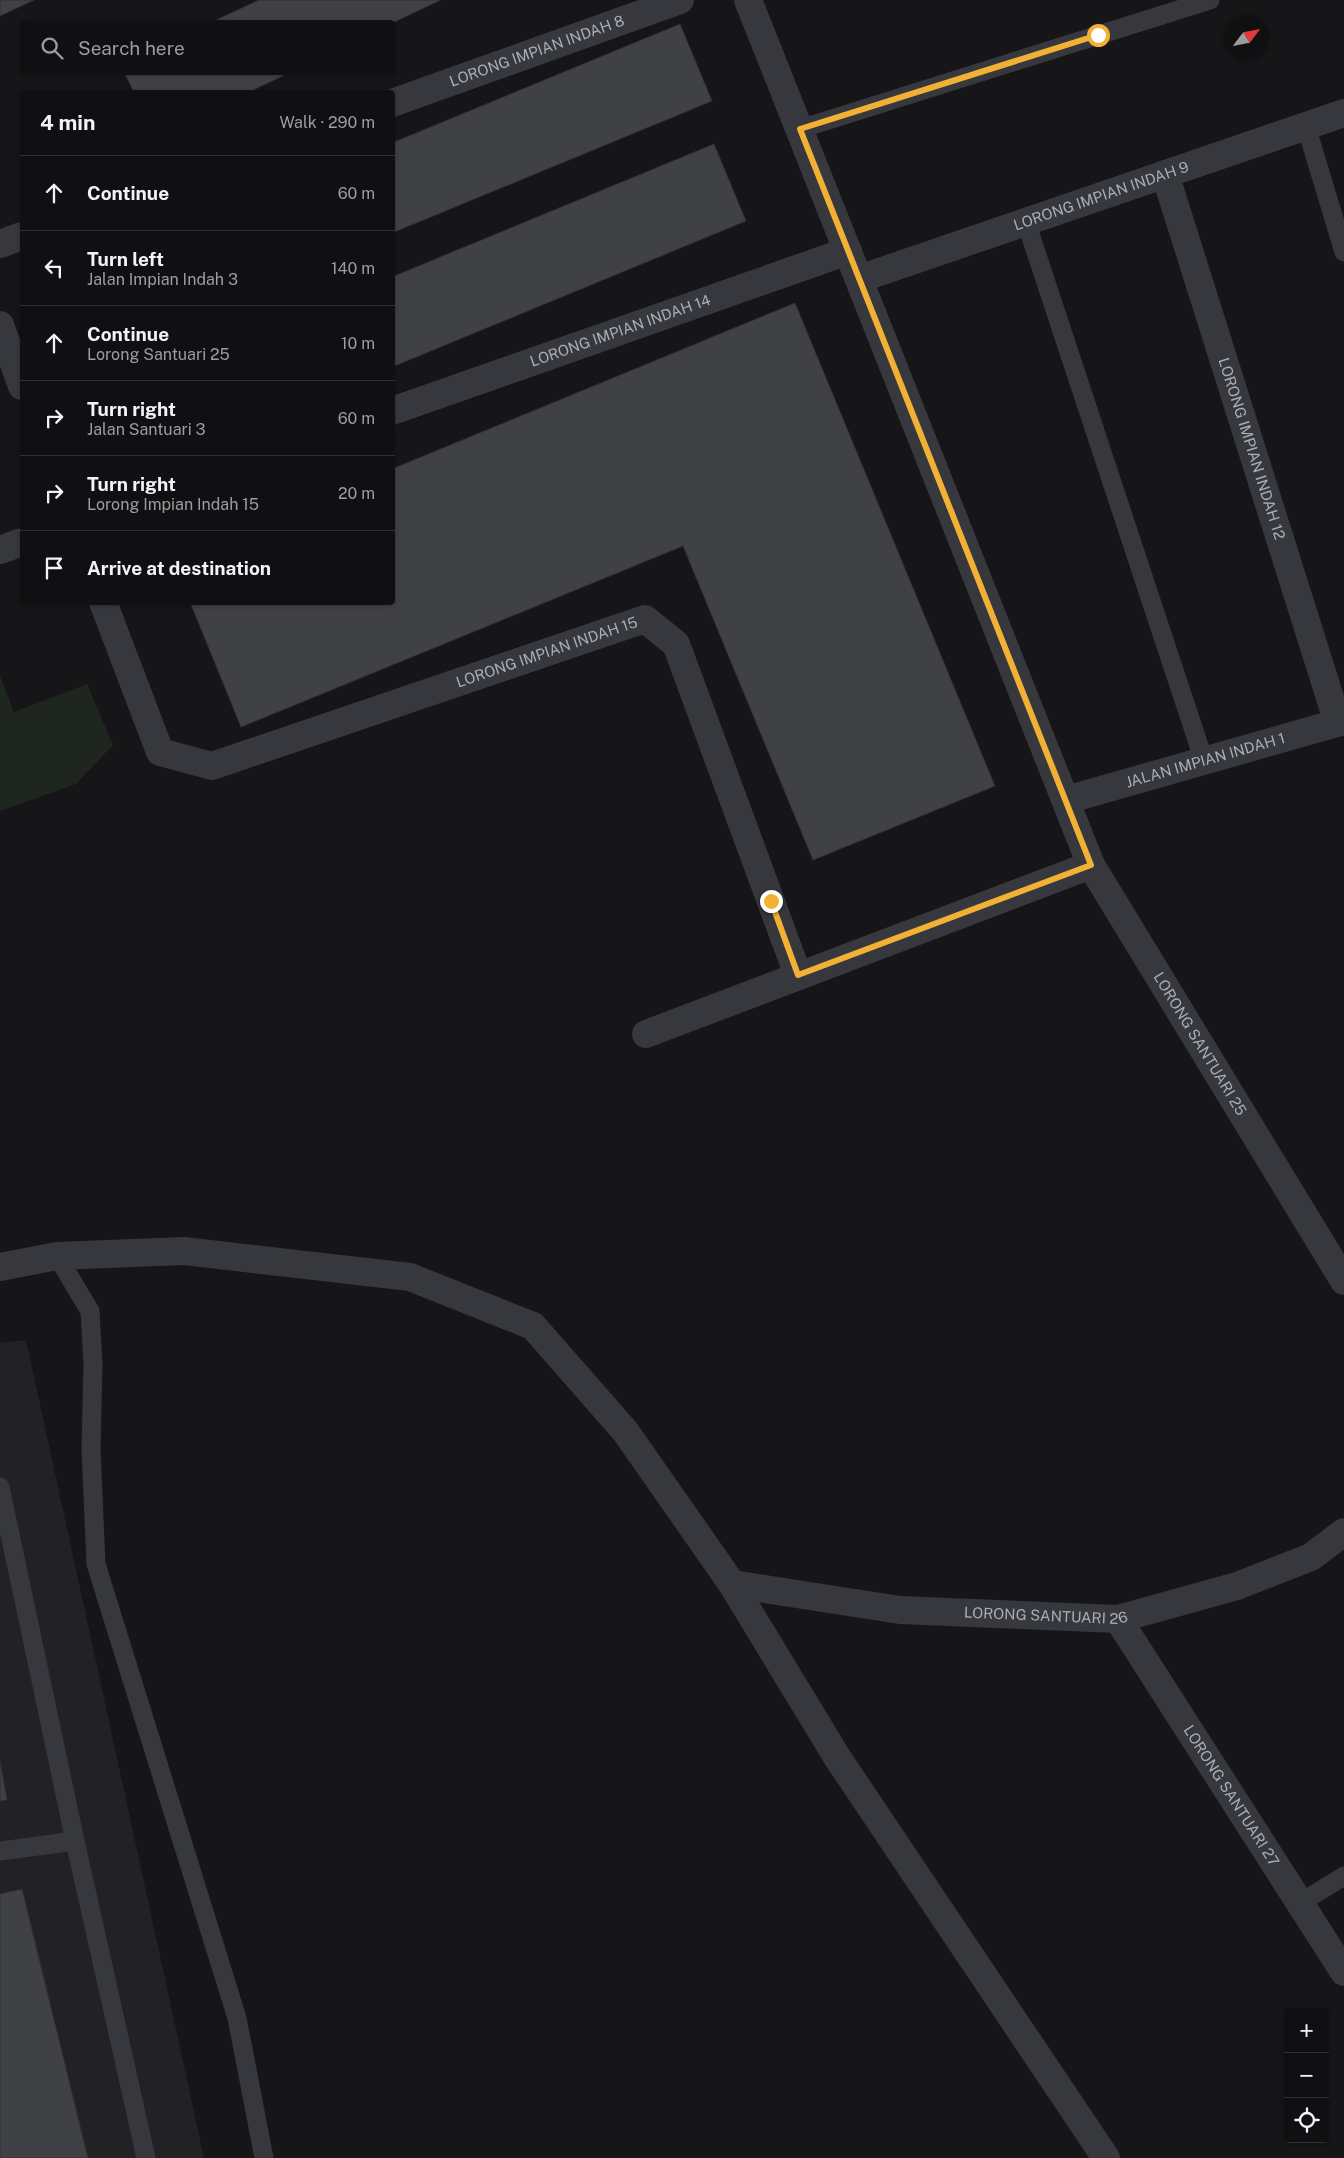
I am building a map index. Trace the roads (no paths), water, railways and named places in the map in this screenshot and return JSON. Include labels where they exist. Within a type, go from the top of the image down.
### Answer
[{"type":"street","name":"LORONG IMPIAN INDAH 8","points":[[395,102],[680,0]]},
{"type":"street","name":"LORONG SANTUARI 25","points":[[748,0],[1091,865],[1344,1281]]},
{"type":"street","name":"LORONG IMPIAN INDAH 9","points":[[859,279],[1344,113]]},
{"type":"street","name":"LORONG IMPIAN INDAH 12","points":[[1165,174],[1341,722]]},
{"type":"street","points":[[0,244],[20,237]]},
{"type":"street","name":"LORONG IMPIAN INDAH 14","points":[[395,410],[848,252]]},
{"type":"street","points":[[0,325],[20,380]]},
{"type":"street","points":[[0,550],[20,543]]},
{"type":"street","name":"LORONG IMPIAN INDAH 15","points":[[104,605],[160,752],[212,766],[646,619],[676,644],[798,975]]},
{"type":"street","name":"JALAN IMPIAN INDAH 1","points":[[1066,800],[1341,722]]},
{"type":"street","points":[[646,1034],[1091,865]]},
{"type":"street","points":[[0,1267],[56,1256],[184,1251],[410,1277],[533,1326],[625,1431],[732,1584],[837,1757],[1106,2158]]},
{"type":"street","name":"LORONG SANTUARI 26","points":[[732,1584],[900,1610],[1118,1619],[1237,1586],[1311,1556],[1344,1532]]},
{"type":"street","name":"LORONG SANTUARI 27","points":[[1118,1619],[1344,1972]]},
{"type":"lane","points":[[800,129],[1210,0]]},
{"type":"lane","points":[[1306,126],[1344,252]]},
{"type":"lane","points":[[1026,222],[1204,762]]},
{"type":"lane","points":[[56,1256],[90,1311],[93,1363],[91,1449],[96,1564],[237,2018],[264,2158]]},
{"type":"lane","points":[[0,1487],[75,1841],[146,2158]]},
{"type":"lane","points":[[0,1851],[75,1841]]},
{"type":"lane","points":[[1300,1903],[1344,1876]]}]
